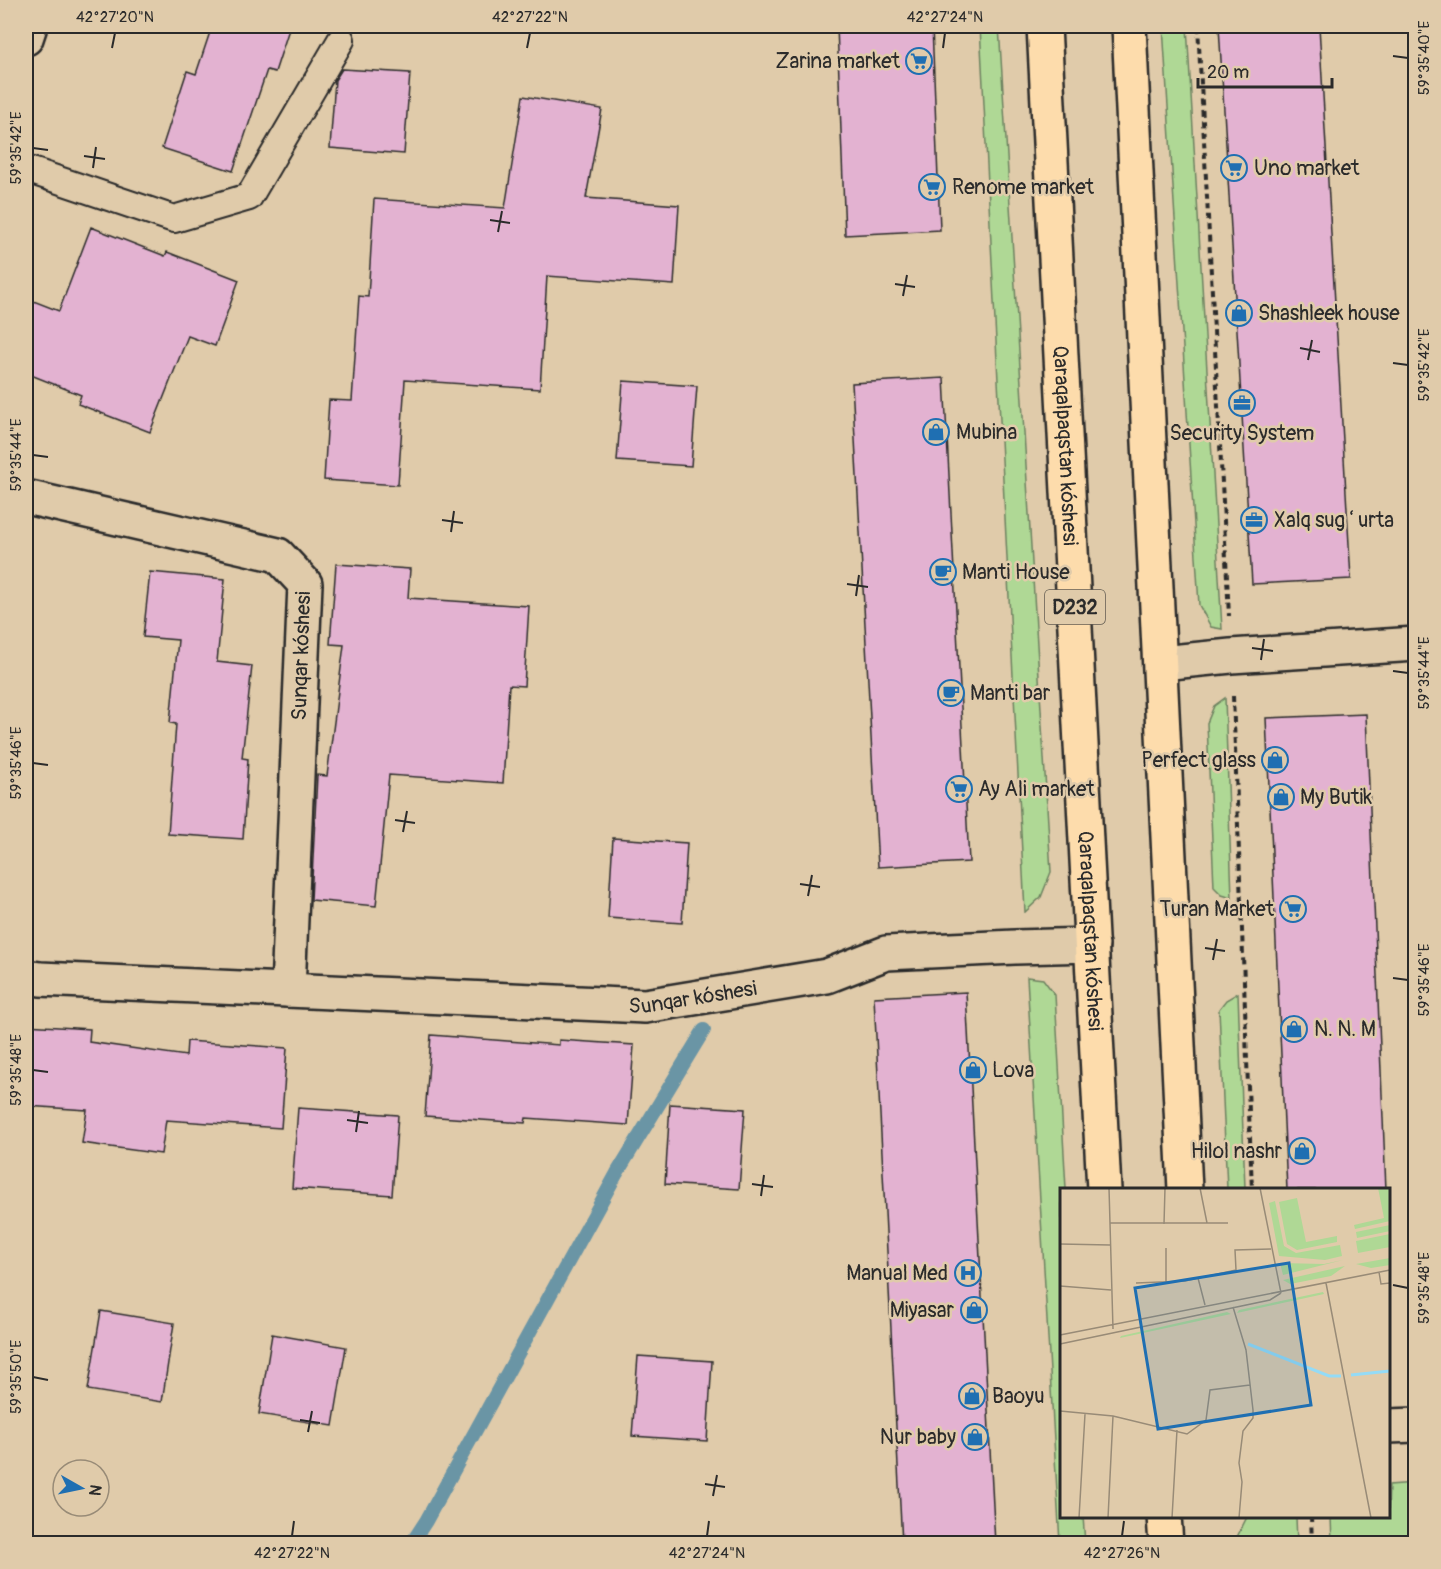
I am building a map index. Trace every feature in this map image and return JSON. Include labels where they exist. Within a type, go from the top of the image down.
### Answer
[{"type":"main road","name":"Qaraqalpaqstan kóshesi","points":[[1044,26],[1104,1188]]},
{"type":"main road","points":[[1128,26],[1161,663],[1185,1188]]},
{"type":"main road","points":[[1164,1518],[1166,1544]]},
{"type":"street","points":[[26,38],[30,26]]},
{"type":"street","name":"Sunqar kóshesi","points":[[26,497],[278,555],[305,584],[288,990]]},
{"type":"street","points":[[1161,663],[1416,644]]},
{"type":"street","name":"Sunqar kóshesi","points":[[26,977],[40,980],[645,1006],[826,976],[886,953],[1092,945]]},
{"type":"street","points":[[1390,1426],[1416,1425]]},
{"type":"lane","points":[[26,170],[174,219],[249,197],[341,40]]},
{"type":"path","points":[[1198,26],[1232,656],[1252,1188]]},
{"type":"path","points":[[1311,1518],[1312,1544]]},
{"type":"green space","points":[[980,26],[999,26],[1051,872],[1041,897],[1025,912]]},
{"type":"green space","points":[[1163,26],[1187,26],[1222,629],[1211,627],[1199,605]]},
{"type":"green space","points":[[1225,698],[1232,898],[1222,895],[1214,887],[1207,723],[1214,706]]},
{"type":"green space","points":[[1027,977],[1043,979],[1055,995],[1066,1188],[1060,1188],[1060,1518],[1083,1518],[1085,1543],[1060,1543]]},
{"type":"green space","points":[[1238,993],[1245,1188],[1227,1188],[1219,1009],[1226,1000]]},
{"type":"green space","points":[[1415,1483],[1415,1543],[1332,1543],[1331,1518],[1390,1518],[1390,1485]]},
{"type":"green space","points":[[1246,1518],[1296,1518],[1297,1543],[1234,1543]]},
{"type":"building","points":[[212,26],[290,26],[275,72],[267,70],[233,171],[162,148],[187,71],[196,74]]},
{"type":"building","points":[[837,26],[932,26],[940,230],[845,235]]},
{"type":"building","points":[[1219,26],[1319,26],[1351,579],[1252,584]]},
{"type":"building","points":[[342,69],[410,73],[404,154],[330,148],[335,80]]},
{"type":"building","points":[[523,96],[602,109],[586,198],[679,205],[674,285],[547,276],[540,389],[405,380],[398,485],[324,480],[329,400],[352,401],[359,296],[368,297],[374,199],[505,208]]},
{"type":"building","points":[[91,227],[165,256],[167,252],[239,280],[215,346],[188,336],[150,432],[78,404],[81,395],[26,373],[26,298],[59,311]]},
{"type":"building","points":[[944,378],[969,862],[878,867],[852,383]]},
{"type":"building","points":[[623,381],[697,386],[691,466],[617,461]]},
{"type":"building","points":[[336,564],[410,569],[408,598],[529,606],[524,686],[509,685],[503,783],[389,775],[376,906],[311,900],[317,775],[327,776],[344,645],[330,644]]},
{"type":"building","points":[[150,572],[225,579],[217,662],[252,666],[242,758],[248,759],[243,839],[168,834],[176,724],[170,723],[178,640],[143,637]]},
{"type":"building","points":[[1366,714],[1386,1188],[1287,1188],[1266,718]]},
{"type":"building","points":[[613,838],[687,843],[682,923],[608,918]]},
{"type":"building","points":[[966,992],[995,1544],[902,1544],[874,997]]},
{"type":"building","points":[[26,1025],[90,1029],[89,1042],[186,1056],[187,1041],[287,1048],[281,1128],[166,1120],[161,1154],[82,1143],[87,1110],[26,1106]]},
{"type":"building","points":[[431,1035],[559,1045],[559,1040],[634,1045],[628,1125],[526,1118],[525,1123],[425,1116]]},
{"type":"building","points":[[670,1104],[745,1109],[739,1189],[665,1184]]},
{"type":"building","points":[[298,1108],[398,1115],[392,1195],[292,1188]]},
{"type":"building","points":[[101,1311],[174,1323],[162,1402],[88,1390]]},
{"type":"building","points":[[272,1334],[346,1347],[333,1426],[259,1414]]},
{"type":"building","points":[[638,1356],[712,1361],[707,1441],[632,1436]]},
{"type":"waterway","points":[[411,1544],[426,1521],[617,1173],[704,1030]]},
{"type":"place","name":"Zarina market","points":[[919,61]]},
{"type":"place","name":"Uno market","points":[[1234,168]]},
{"type":"place","name":"Renome market","points":[[932,187]]},
{"type":"place","name":"Shashleek house","points":[[1239,313]]},
{"type":"place","name":"Security System","points":[[1242,403]]},
{"type":"place","name":"Mubina","points":[[936,432]]},
{"type":"place","name":"Xalq sugʻurta","points":[[1254,520]]},
{"type":"place","name":"Manti House","points":[[943,572]]},
{"type":"place","name":"Manti bar","points":[[951,693]]},
{"type":"place","name":"Perfect glass","points":[[1275,760]]},
{"type":"place","name":"Ay Ali market","points":[[959,789]]},
{"type":"place","name":"My Butik","points":[[1281,797]]},
{"type":"place","name":"Turan Market","points":[[1293,909]]},
{"type":"place","name":"N. N. M","points":[[1294,1029]]},
{"type":"place","name":"Lova","points":[[973,1070]]},
{"type":"place","name":"Hilol nashr","points":[[1302,1151]]},
{"type":"place","name":"Manual Med","points":[[968,1273]]},
{"type":"place","name":"Miyasar","points":[[974,1310]]},
{"type":"place","name":"Baoyu","points":[[972,1396]]},
{"type":"place","name":"Nur baby","points":[[975,1437]]}]
